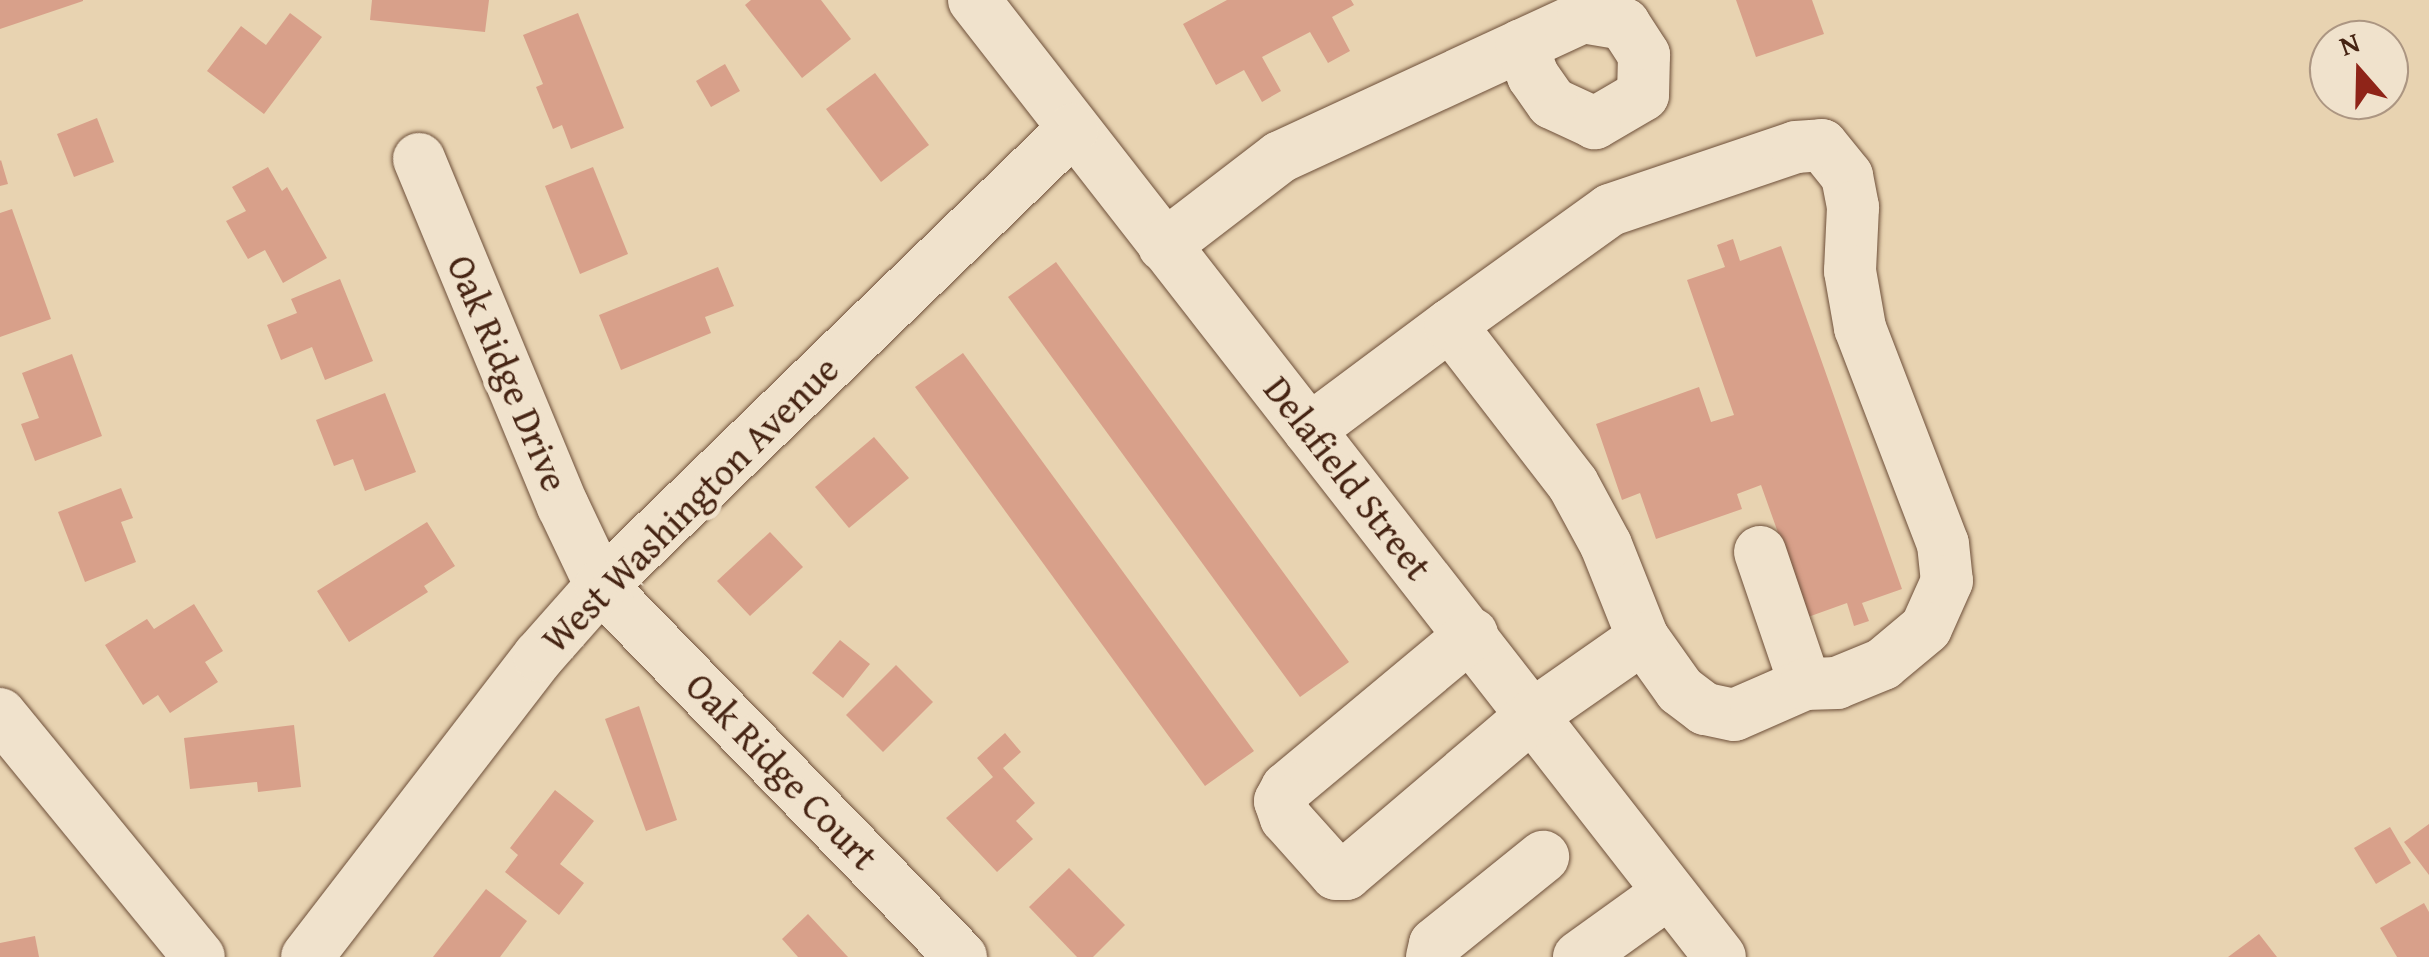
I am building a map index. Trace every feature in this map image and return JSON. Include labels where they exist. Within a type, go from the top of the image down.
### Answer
[{"type":"street","name":"Delafield Street","points":[[974,0],[1720,957]]},
{"type":"street","points":[[1164,246],[1280,157],[1522,46]]},
{"type":"street","name":"West Washington Avenue","points":[[307,957],[539,656],[601,586],[1072,130]]},
{"type":"street","points":[[1310,430],[1450,325],[1610,210],[1796,147],[1822,145],[1838,160],[1847,176],[1853,207],[1850,271],[1860,328],[1943,544],[1947,581],[1926,628],[1883,664],[1837,683],[1805,684],[1734,715],[1705,709],[1680,690],[1643,638],[1606,545],[1573,484],[1450,325]]},
{"type":"street","name":"Oak Ridge Drive","points":[[419,159],[563,506],[601,586]]},
{"type":"street","points":[[1760,552],[1805,684]]},
{"type":"street","name":"Oak Ridge Court","points":[[601,586],[961,957]]},
{"type":"street","points":[[1472,634],[1287,788],[1280,801],[1286,818],[1336,874],[1346,874],[1534,714],[1643,638]]},
{"type":"street","points":[[0,714],[199,957]]},
{"type":"street","points":[[1432,957],[1435,944],[1544,857]]},
{"type":"street","points":[[1579,957],[1668,893]]},
{"type":"building","points":[[0,0],[83,0],[83,1],[0,29]]},
{"type":"building","points":[[372,0],[489,0],[485,32],[370,20]]},
{"type":"building","points":[[751,0],[821,0],[851,39],[802,78],[745,5]]},
{"type":"building","points":[[1227,0],[1351,0],[1354,5],[1332,17],[1350,51],[1328,63],[1310,32],[1262,57],[1281,91],[1262,102],[1244,70],[1216,85],[1183,24]]},
{"type":"building","points":[[1736,0],[1812,0],[1824,34],[1756,57]]},
{"type":"building","points":[[290,13],[322,37],[264,114],[207,71],[241,26],[266,45]]},
{"type":"building","points":[[578,13],[624,128],[571,149],[562,125],[553,129],[536,87],[543,84],[523,35]]},
{"type":"building","points":[[725,64],[740,91],[711,107],[696,81]]},
{"type":"building","points":[[875,73],[929,145],[881,182],[826,109]]},
{"type":"building","points":[[97,118],[114,162],[74,177],[57,134]]},
{"type":"building","points":[[0,161],[8,184],[0,186]]},
{"type":"building","points":[[268,167],[282,191],[287,187],[327,258],[283,283],[265,250],[248,259],[226,221],[246,211],[232,187]]},
{"type":"building","points":[[593,167],[628,254],[580,274],[545,186]]},
{"type":"building","points":[[12,209],[51,319],[0,337],[0,213]]},
{"type":"building","points":[[1733,239],[1740,261],[1781,246],[1902,589],[1862,603],[1869,621],[1854,626],[1847,603],[1808,617],[1761,485],[1737,494],[1742,509],[1656,539],[1640,493],[1622,500],[1596,424],[1699,387],[1711,422],[1734,415],[1687,280],[1725,267],[1717,245]]},
{"type":"building","points":[[1056,262],[1349,662],[1300,697],[1008,297]]},
{"type":"building","points":[[718,267],[734,306],[705,317],[711,333],[621,370],[599,315]]},
{"type":"building","points":[[340,279],[373,361],[325,380],[312,347],[281,360],[267,325],[297,313],[291,299]]},
{"type":"building","points":[[963,353],[1254,751],[1205,786],[915,387]]},
{"type":"building","points":[[72,354],[102,436],[35,461],[21,424],[39,418],[22,373]]},
{"type":"building","points":[[385,393],[416,472],[365,491],[353,459],[334,466],[316,420]]},
{"type":"building","points":[[874,437],[909,478],[849,528],[815,487]]},
{"type":"building","points":[[121,488],[133,518],[121,522],[136,562],[85,582],[58,512]]},
{"type":"building","points":[[427,522],[455,566],[424,586],[428,592],[349,642],[317,591]]},
{"type":"building","points":[[770,532],[803,567],[750,616],[717,581]]},
{"type":"building","points":[[194,604],[223,651],[205,662],[218,682],[170,713],[158,695],[143,705],[105,645],[147,619],[154,629]]},
{"type":"building","points":[[840,640],[870,664],[843,698],[812,673]]},
{"type":"building","points":[[896,665],[933,702],[883,752],[846,715]]},
{"type":"building","points":[[639,706],[677,820],[646,831],[605,719]]},
{"type":"building","points":[[294,725],[301,787],[258,792],[257,782],[190,789],[184,738]]},
{"type":"building","points":[[1005,733],[1021,752],[1003,768],[1035,803],[1016,821],[1033,839],[997,872],[946,818],[993,777],[977,758]]},
{"type":"building","points":[[555,790],[594,821],[560,864],[584,883],[559,915],[505,872],[518,855],[510,848]]},
{"type":"building","points":[[2429,824],[2429,875],[2404,842]]},
{"type":"building","points":[[2390,827],[2411,863],[2376,884],[2354,848]]},
{"type":"building","points":[[1069,868],[1125,925],[1093,957],[1077,957],[1029,907]]},
{"type":"building","points":[[486,889],[527,921],[500,957],[433,957]]},
{"type":"building","points":[[2424,903],[2429,912],[2429,957],[2397,957],[2380,928]]},
{"type":"building","points":[[808,914],[848,957],[798,957],[782,939]]},
{"type":"building","points":[[2259,934],[2277,957],[2228,957]]},
{"type":"building","points":[[35,936],[39,957],[0,957],[0,943]]}]
